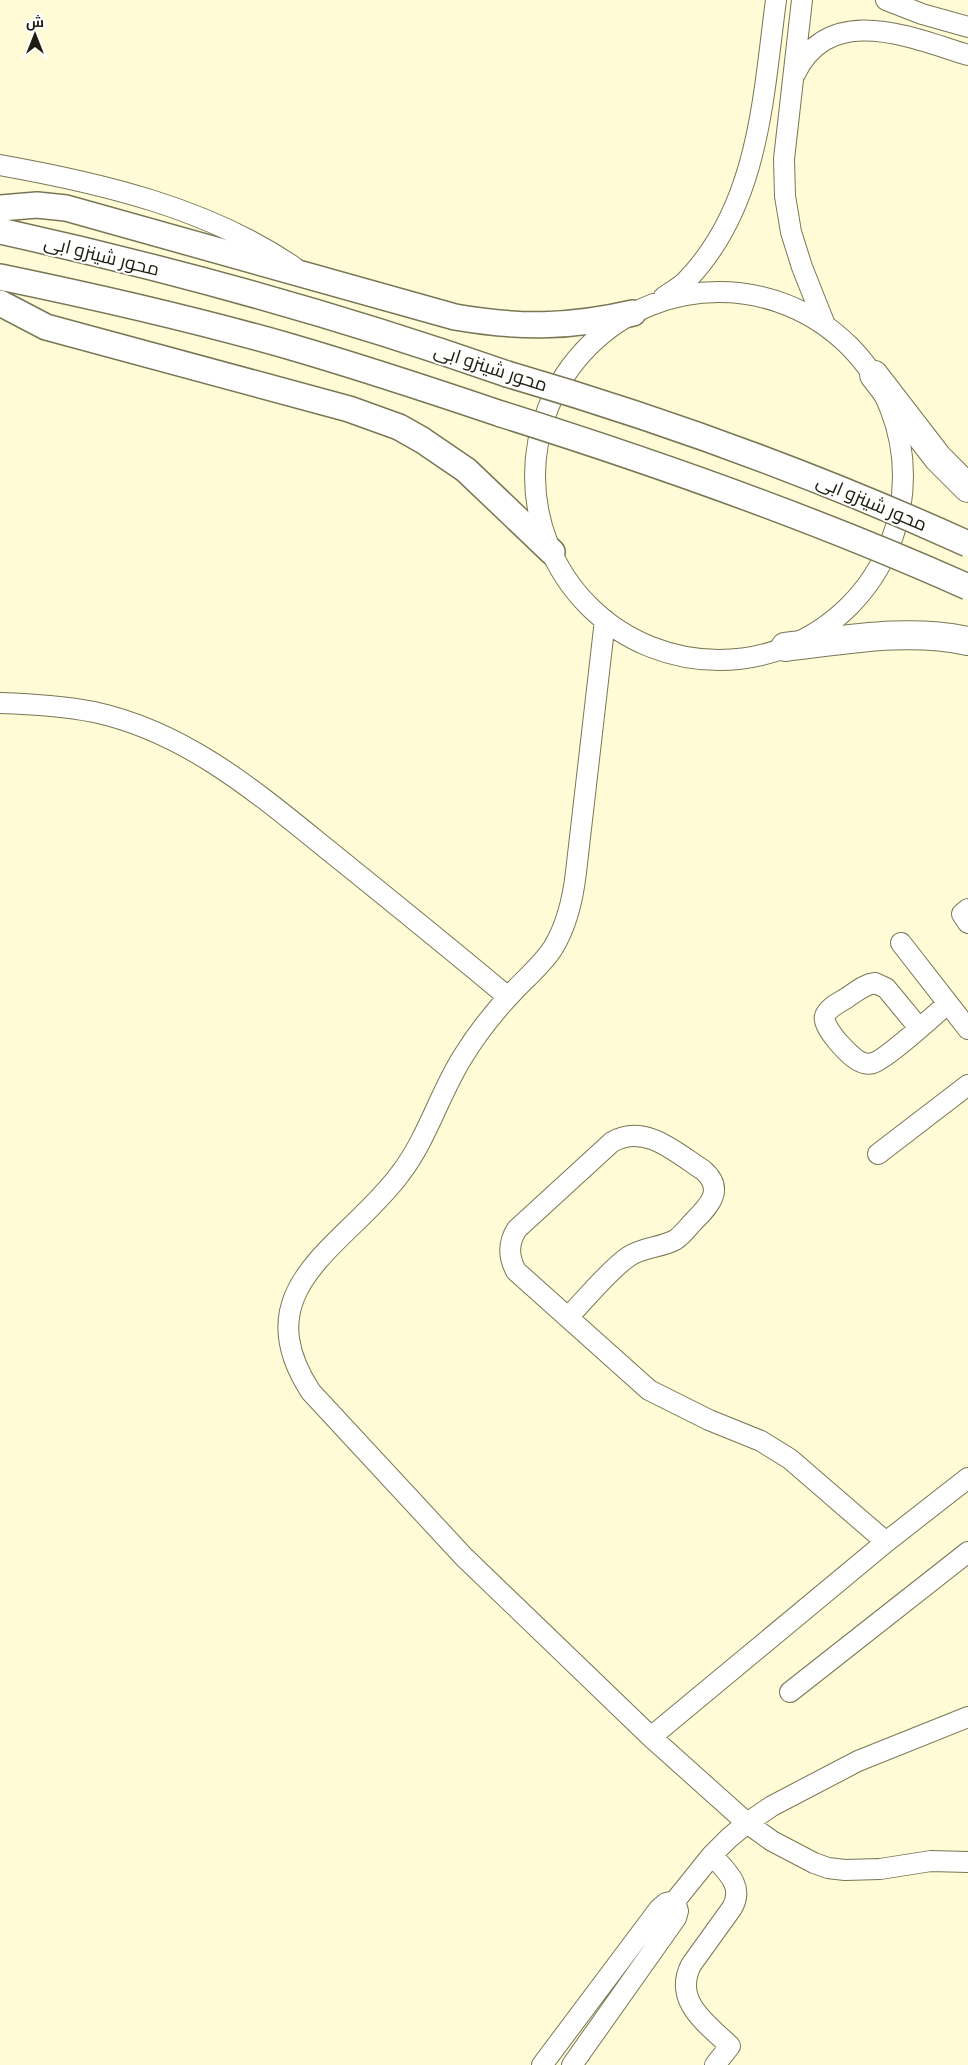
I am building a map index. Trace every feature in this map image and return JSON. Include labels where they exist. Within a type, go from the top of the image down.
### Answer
[{"type":"highway","points":[[874,375],[938,458],[968,488]]},
{"type":"highway","points":[[785,647],[899,634],[929,635],[968,641]]},
{"type":"main road","points":[[0,208],[37,205],[66,208],[455,316],[490,323],[526,326],[562,325],[598,321],[643,309]]},
{"type":"main road","name":"محور شينزو ابى","points":[[0,231],[232,288],[416,343],[507,374],[624,409],[748,452],[878,504],[968,544]]},
{"type":"main road","name":"محور شينزو ابى","points":[[0,277],[178,317],[287,346],[395,378],[640,458],[778,508],[913,562],[968,587]]},
{"type":"main road","points":[[0,303],[46,327],[349,409],[398,428],[430,444],[466,470],[552,552]]},
{"type":"street","points":[[643,309],[678,297],[703,292],[738,293],[779,302],[803,312],[825,325],[860,356],[874,375],[889,405],[901,445],[904,470],[903,495],[898,520],[891,544],[880,567],[865,588],[849,606],[808,637],[785,647],[748,657],[716,659],[688,656],[648,645],[605,620],[581,598],[565,576],[552,552],[542,526],[535,481],[539,436],[545,414],[566,374],[579,356],[595,340],[643,309],[685,282],[708,254],[727,223],[742,190],[754,155],[776,0]]},
{"type":"street","points":[[802,0],[784,159],[785,196],[796,250],[825,325]]},
{"type":"street","points":[[886,0],[922,14],[968,27]]},
{"type":"street","points":[[793,78],[803,60],[817,46],[834,36],[854,30],[875,30],[896,34],[968,55]]},
{"type":"street","points":[[0,164],[125,193],[194,215],[243,236],[302,273]]},
{"type":"street","points":[[605,620],[576,872],[565,922],[552,948],[541,964],[508,997],[476,1038],[452,1074],[417,1149],[407,1166],[382,1196],[312,1266],[299,1287],[290,1312],[288,1337],[291,1350],[303,1379],[322,1404],[464,1557],[651,1737],[747,1823],[786,1849],[828,1868],[862,1870],[931,1861],[968,1862]]},
{"type":"street","points":[[0,703],[64,707],[95,712],[146,729],[206,757],[282,812],[508,997]]},
{"type":"street","points":[[968,909],[962,914],[968,923]]},
{"type":"street","points":[[901,943],[968,1029]]},
{"type":"street","points":[[919,1028],[886,988],[875,983],[864,986],[832,1007],[826,1013],[824,1020],[830,1033],[856,1060],[872,1063],[882,1058],[919,1028],[948,1004]]},
{"type":"street","points":[[878,1154],[968,1086]]},
{"type":"street","points":[[568,1317],[627,1258],[645,1249],[669,1243],[680,1236],[709,1205],[712,1199],[714,1186],[708,1174],[652,1138],[640,1134],[625,1136],[612,1142],[522,1224],[511,1241],[510,1256],[512,1264],[516,1270],[568,1317],[649,1390],[710,1420],[776,1449],[886,1542]]},
{"type":"street","points":[[651,1737],[886,1542],[968,1478]]},
{"type":"street","points":[[790,1692],[968,1552]]},
{"type":"street","points":[[542,2065],[659,1909],[666,1903],[675,1901],[712,1855],[747,1823],[772,1806],[858,1761],[968,1717]]},
{"type":"street","points":[[712,1855],[735,1883],[736,1898],[732,1908],[691,1965],[686,1988],[687,1997],[695,2011],[730,2046],[715,2065]]},
{"type":"street","points":[[572,2065],[676,1918],[678,1911],[675,1901]]}]
